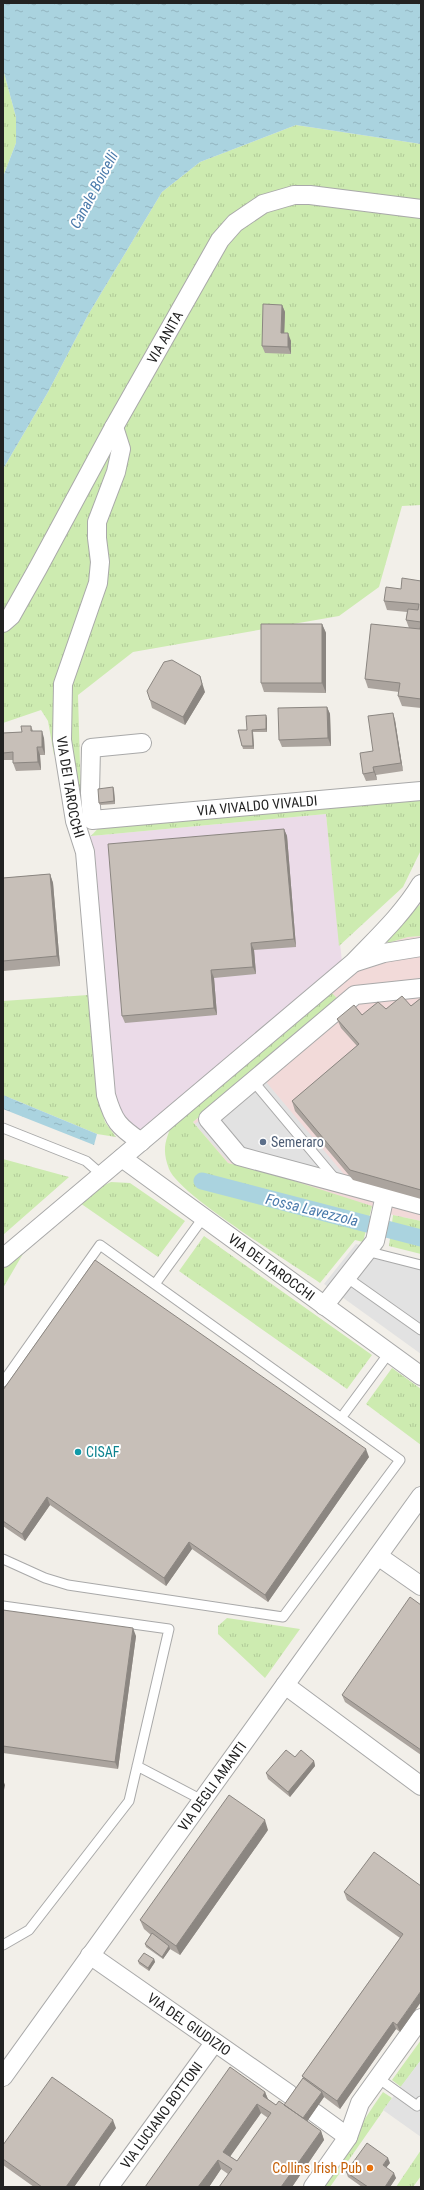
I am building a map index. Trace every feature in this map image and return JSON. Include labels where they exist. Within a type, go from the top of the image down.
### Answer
[{"type":"street","name":"VIA ANITA","points":[[3,624],[11,616],[114,427],[227,229],[251,211],[279,198],[294,195],[310,195],[421,208]]},
{"type":"street","name":"VIA DEI TAROCCHI","points":[[114,427],[121,449],[116,472],[97,522],[100,562],[98,583],[63,684],[62,740],[84,820],[85,852],[106,1094],[111,1112],[119,1126],[140,1142]]},
{"type":"street","points":[[84,820],[90,793],[90,748],[142,743]]},
{"type":"street","name":"VIA VIVALDO VIVALDI","points":[[84,820],[421,791]]},
{"type":"street","points":[[3,1258],[353,963],[419,891]]},
{"type":"street","points":[[353,963],[384,953],[421,947]]},
{"type":"street","points":[[338,975],[355,995]]},
{"type":"street","points":[[421,988],[355,995],[208,1119],[239,1156],[421,1205]]},
{"type":"street","name":"VIA DEI TAROCCHI","points":[[122,1158],[421,1376]]},
{"type":"street","points":[[324,1306],[370,1246],[381,1214],[385,1195]]},
{"type":"street","name":"VIA DEGLI AMANTI","points":[[3,2077],[421,1496]]},
{"type":"street","points":[[378,1556],[421,1586]]},
{"type":"street","points":[[285,1685],[421,1786]]},
{"type":"street","name":"VIA DEL GIUDIZIO","points":[[90,1955],[289,2094]]},
{"type":"street","points":[[313,2187],[348,2137],[360,2103],[421,2019]]},
{"type":"street","name":"VIA LUCIANO BOTTONI","points":[[109,2187],[214,2043]]},
{"type":"street","points":[[315,2113],[348,2137]]},
{"type":"lane","points":[[253,1081],[338,1183]]},
{"type":"lane","points":[[3,1128],[86,1161],[102,1175]]},
{"type":"lane","points":[[155,1284],[203,1218]]},
{"type":"lane","points":[[3,1382],[100,1245],[400,1460],[283,1617],[68,1585],[45,1578],[3,1559]]},
{"type":"lane","points":[[370,1246],[421,1265]]},
{"type":"lane","points":[[346,1277],[421,1330]]},
{"type":"lane","points":[[341,1418],[389,1353]]},
{"type":"lane","points":[[3,1606],[169,1629],[129,1801],[29,1930],[3,1945]]},
{"type":"lane","points":[[137,1766],[202,1800]]},
{"type":"lane","points":[[378,2078],[417,2106],[421,2101]]},
{"type":"shaded area","points":[[326,814],[343,971],[145,1138],[120,1113],[115,1096],[91,836]]},
{"type":"shaded area","points":[[421,936],[421,1221],[393,1215],[285,1178],[228,1163],[193,1122],[338,999],[329,990],[343,971],[388,943],[408,937]]},
{"type":"shaded area","name":"Semeraro","points":[[256,1070],[364,1198],[227,1160],[195,1124]]},
{"type":"shaded area","points":[[356,1244],[421,1260],[421,1354],[324,1284]]},
{"type":"shaded area","points":[[421,2060],[421,2137],[383,2110]]},
{"type":"green space","points":[[3,69],[16,117],[16,143],[3,177]]},
{"type":"green space","points":[[296,125],[421,144],[421,505],[402,506],[379,587],[339,616],[133,652],[78,695],[81,800],[77,801],[70,753],[54,755],[48,721],[41,710],[3,723],[3,469],[48,392],[88,315],[162,192],[200,162]]},
{"type":"green space","points":[[421,796],[421,850],[403,887],[339,946],[326,814],[91,836],[102,824]]},
{"type":"green space","points":[[421,904],[421,936],[408,937],[388,943],[383,934]]},
{"type":"green space","points":[[329,990],[338,999],[193,1122],[228,1163],[285,1178],[372,1206],[363,1242],[355,1240],[320,1283],[237,1228],[193,1195],[177,1181],[169,1169],[165,1149],[167,1138],[174,1120]]},
{"type":"green space","points":[[88,995],[101,1107],[105,1122],[116,1137],[97,1134],[3,1095],[3,1001]]},
{"type":"green space","points":[[3,1159],[69,1177],[3,1235]]},
{"type":"green space","points":[[111,1182],[130,1183],[185,1221],[158,1257],[80,1203],[94,1190]]},
{"type":"green space","points":[[393,1215],[421,1221],[421,1254],[389,1246]]},
{"type":"green space","points":[[204,1236],[372,1355],[347,1389],[179,1271]]},
{"type":"green space","points":[[27,1247],[3,1288],[3,1268]]},
{"type":"green space","points":[[392,1368],[421,1389],[421,1445],[366,1404]]},
{"type":"green space","points":[[227,1618],[300,1629],[265,1678],[218,1634],[218,1626]]},
{"type":"green space","points":[[421,2040],[421,2060],[401,2087],[392,2080]]},
{"type":"green space","points":[[383,2092],[392,2098],[330,2187],[322,2187],[367,2116]]},
{"type":"green space","points":[[421,2150],[421,2176],[413,2187],[396,2187]]},
{"type":"water","name":"Canale Boicelli","points":[[3,3],[421,3],[421,144],[296,125],[200,162],[162,192],[88,315],[48,392],[3,469],[3,177],[16,143],[16,117],[3,69]]},
{"type":"water","points":[[3,1095],[97,1134],[94,1145],[3,1109]]},
{"type":"building","points":[[263,304],[282,305],[281,333],[288,333],[288,347],[262,346]]},
{"type":"building","points":[[402,578],[421,581],[421,622],[406,620],[408,609],[418,610],[419,604],[384,601],[386,587],[401,589]]},
{"type":"building","points":[[421,623],[421,699],[398,696],[400,683],[365,679],[371,624],[420,629]]},
{"type":"building","points":[[261,624],[322,624],[322,683],[261,683]]},
{"type":"building","points":[[172,660],[200,676],[202,684],[183,717],[150,700],[147,691],[164,662]]},
{"type":"building","points":[[327,707],[328,738],[279,740],[278,708]]},
{"type":"building","points":[[393,713],[401,763],[373,767],[374,772],[363,774],[360,753],[373,751],[368,716]]},
{"type":"building","points":[[266,715],[266,729],[252,730],[253,746],[242,746],[238,730],[247,730],[246,716]]},
{"type":"building","points":[[21,726],[31,726],[31,731],[42,731],[42,747],[37,747],[38,762],[13,763],[13,752],[3,753],[3,733],[22,732]]},
{"type":"building","points":[[113,787],[114,801],[99,803],[98,789]]},
{"type":"building","points":[[284,829],[294,939],[251,943],[253,967],[211,970],[214,1008],[122,1016],[108,844]]},
{"type":"building","points":[[50,874],[57,956],[3,961],[3,878]]},
{"type":"building","points":[[402,996],[411,1006],[421,998],[421,1190],[350,1170],[292,1101],[359,1044],[337,1019],[354,1005],[362,1015],[378,1002],[386,1009]]},
{"type":"building","points":[[95,1260],[366,1449],[265,1595],[189,1542],[164,1578],[47,1497],[22,1534],[3,1521],[3,1390]]},
{"type":"building","points":[[410,1597],[421,1605],[421,1750],[342,1695]]},
{"type":"building","points":[[3,1610],[133,1628],[115,1762],[3,1746]]},
{"type":"building","points":[[286,1750],[295,1757],[301,1750],[314,1761],[288,1792],[266,1773]]},
{"type":"building","points":[[229,1795],[265,1820],[176,1946],[140,1920]]},
{"type":"building","points":[[374,1852],[421,1886],[421,1991],[397,2025],[393,2022],[337,2101],[302,2076],[403,1934],[344,1892]]},
{"type":"building","points":[[152,1933],[169,1946],[162,1957],[145,1944]]},
{"type":"building","points":[[144,1953],[154,1959],[148,1968],[138,1961]]},
{"type":"building","points":[[230,2067],[265,2092],[263,2096],[276,2105],[279,2101],[321,2131],[281,2187],[219,2187],[232,2169],[218,2160],[198,2187],[145,2187]],"holes":[[[257,2104],[271,2113],[237,2161],[223,2152]]]},
{"type":"building","points":[[52,2077],[113,2120],[66,2187],[42,2187],[3,2159],[3,2145]]},
{"type":"building","points":[[303,2078],[322,2092],[303,2118],[284,2105]]},
{"type":"building","points":[[367,2143],[388,2158],[383,2165],[394,2173],[385,2187],[368,2187],[346,2172]]},
{"type":"waterway","name":"Fossa Lavezzola","points":[[202,1181],[421,1238]]},
{"type":"place","name":"Semeraro","points":[[263,1142]]},
{"type":"place","name":"CISAF","points":[[78,1452]]},
{"type":"place","name":"Collins Irish Pub","points":[[370,2168]]}]
